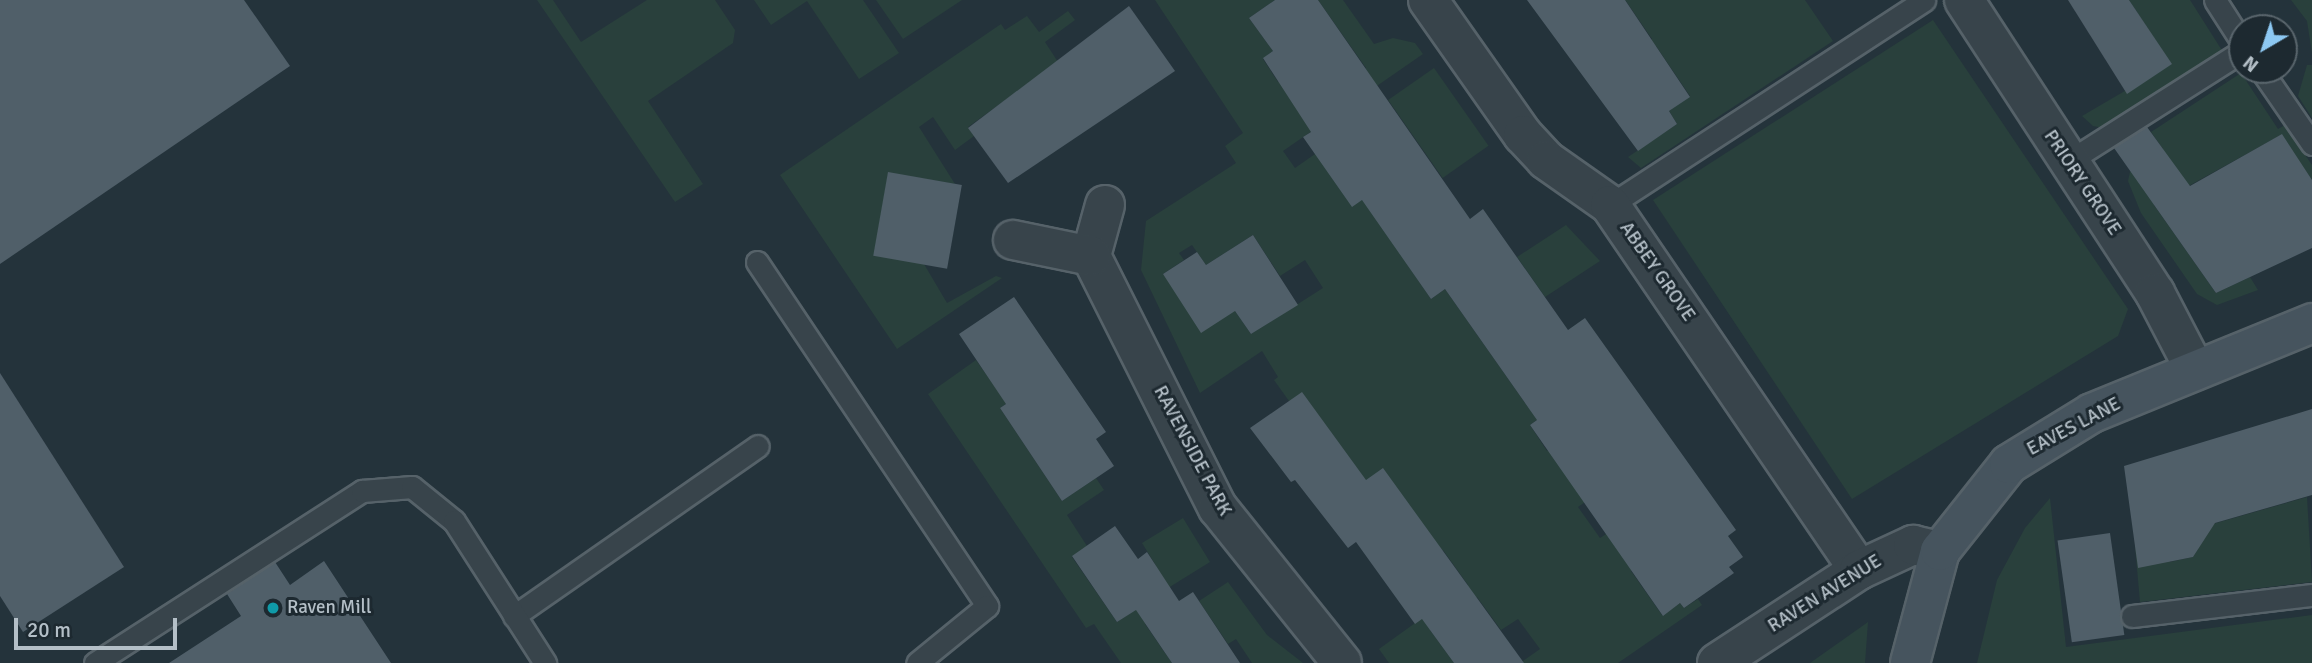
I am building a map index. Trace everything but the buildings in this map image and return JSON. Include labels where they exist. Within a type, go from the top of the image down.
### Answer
[{"type":"main road","name":"EAVES LANE","points":[[1910,663],[1940,551],[2009,464],[2092,413],[2312,323]]},
{"type":"street","name":"ABBEY GROVE","points":[[1428,0],[1523,135],[1546,160],[1610,205],[1859,570]]},
{"type":"street","name":"PRIORY GROVE","points":[[1964,0],[2155,293],[2195,370]]},
{"type":"street","points":[[1013,240],[1091,256],[1105,205]]},
{"type":"street","name":"RAVENSIDE PARK","points":[[1091,256],[1218,508],[1342,663]]},
{"type":"street","name":"RAVEN AVENUE","points":[[1717,663],[1859,570],[1913,545],[1940,551]]},
{"type":"lane","points":[[1610,205],[1924,0]]},
{"type":"lane","points":[[2215,0],[2228,20]]},
{"type":"lane","points":[[2069,161],[2228,60]]},
{"type":"lane","points":[[2271,84],[2312,144]]},
{"type":"lane","points":[[757,262],[987,606],[917,663]]},
{"type":"lane","points":[[514,616],[758,446]]},
{"type":"lane","points":[[95,663],[362,491],[412,488],[454,521],[545,663]]},
{"type":"lane","points":[[2132,616],[2312,595]]},
{"type":"green space","points":[[537,0],[553,0],[581,42],[647,0],[715,0],[735,30],[733,43],[648,101],[703,184],[675,202]]},
{"type":"green space","points":[[754,0],[863,0],[899,53],[859,79],[807,1],[771,25]]},
{"type":"green space","points":[[876,0],[962,0],[903,39]]},
{"type":"green space","points":[[1155,0],[1275,0],[1249,18],[1273,51],[1263,59],[1278,82],[1289,75],[1311,106],[1366,68],[1318,0],[1343,0],[1374,44],[1393,38],[1415,43],[1423,54],[1283,151],[1295,168],[1325,147],[1352,206],[1371,194],[1395,230],[1451,192],[1459,204],[1407,264],[1431,299],[1445,289],[1528,407],[1543,398],[1551,410],[1530,425],[1547,451],[1570,436],[1667,445],[1578,507],[1600,538],[1623,523],[1648,559],[1631,571],[1662,615],[1680,603],[1684,608],[1698,599],[1702,605],[1618,663],[1520,663],[1540,649],[1518,619],[1501,630],[1477,597],[1430,630],[1454,663],[1389,663],[1379,649],[1468,585],[1443,550],[1420,566],[1330,505],[1289,401],[1274,380],[1278,377],[1262,351],[1200,393],[1141,270],[1146,221],[1236,163],[1225,146],[1243,133]],"holes":[[[1253,235],[1280,276],[1305,260],[1323,288],[1251,334],[1235,311],[1163,274],[1184,260],[1179,253],[1192,245],[1206,265]]]},
{"type":"green space","points":[[1620,0],[1805,0],[1833,41],[1641,168],[1628,157],[1677,124],[1669,111],[1690,96],[1656,46],[1634,52],[1652,39],[1626,1]]},
{"type":"green space","points":[[2129,0],[2190,0],[2223,52],[2104,128],[2093,126],[2082,116],[2171,64]]},
{"type":"green space","points":[[2291,0],[2312,0],[2312,53],[2307,21]]},
{"type":"green space","points":[[1068,11],[1075,20],[1045,42],[1058,62],[968,127],[974,136],[955,150],[933,117],[919,127],[955,184],[889,173],[924,264],[947,303],[996,276],[1002,278],[897,349],[780,175],[1001,24],[1005,30],[1027,16],[1039,32]]},
{"type":"green space","points":[[1933,20],[2128,309],[2118,336],[1852,499],[1653,200]]},
{"type":"green space","points":[[2307,65],[2312,65],[2312,118],[2298,96]]},
{"type":"green space","points":[[1434,68],[1488,146],[1443,178],[1388,100]]},
{"type":"green space","points":[[2228,82],[2228,84],[2248,84],[2278,129],[2285,125],[2312,165],[2312,180],[2281,135],[2154,205],[2216,293],[2250,277],[2258,290],[2217,305],[2197,294],[2141,213],[2128,181],[2130,172],[2163,149],[2151,132]]},
{"type":"green space","points":[[1566,225],[1600,261],[1545,297],[1517,257]]},
{"type":"green space","points":[[976,360],[996,388],[1051,373],[1000,408],[1062,501],[1096,478],[1104,490],[1067,515],[1087,546],[1072,557],[1117,622],[1156,596],[1165,610],[1145,624],[1172,663],[1121,663],[1094,624],[1086,628],[928,394]]},
{"type":"green space","points":[[2307,497],[2312,582],[2140,602],[2135,546],[2160,539],[2170,562],[2193,557],[2198,549],[2192,530]]},
{"type":"green space","points":[[2050,498],[2066,647],[2312,615],[2312,663],[1977,663],[1997,580],[2025,528]]},
{"type":"green space","points":[[1183,518],[1210,562],[1160,593],[1155,564],[1142,543]]},
{"type":"green space","points":[[1228,582],[1267,635],[1303,663],[1252,663],[1236,639],[1228,644],[1199,601]]},
{"type":"green space","points":[[1868,622],[1865,663],[1810,663]]},
{"type":"place","name":"Raven Mill","points":[[273,608]]}]
